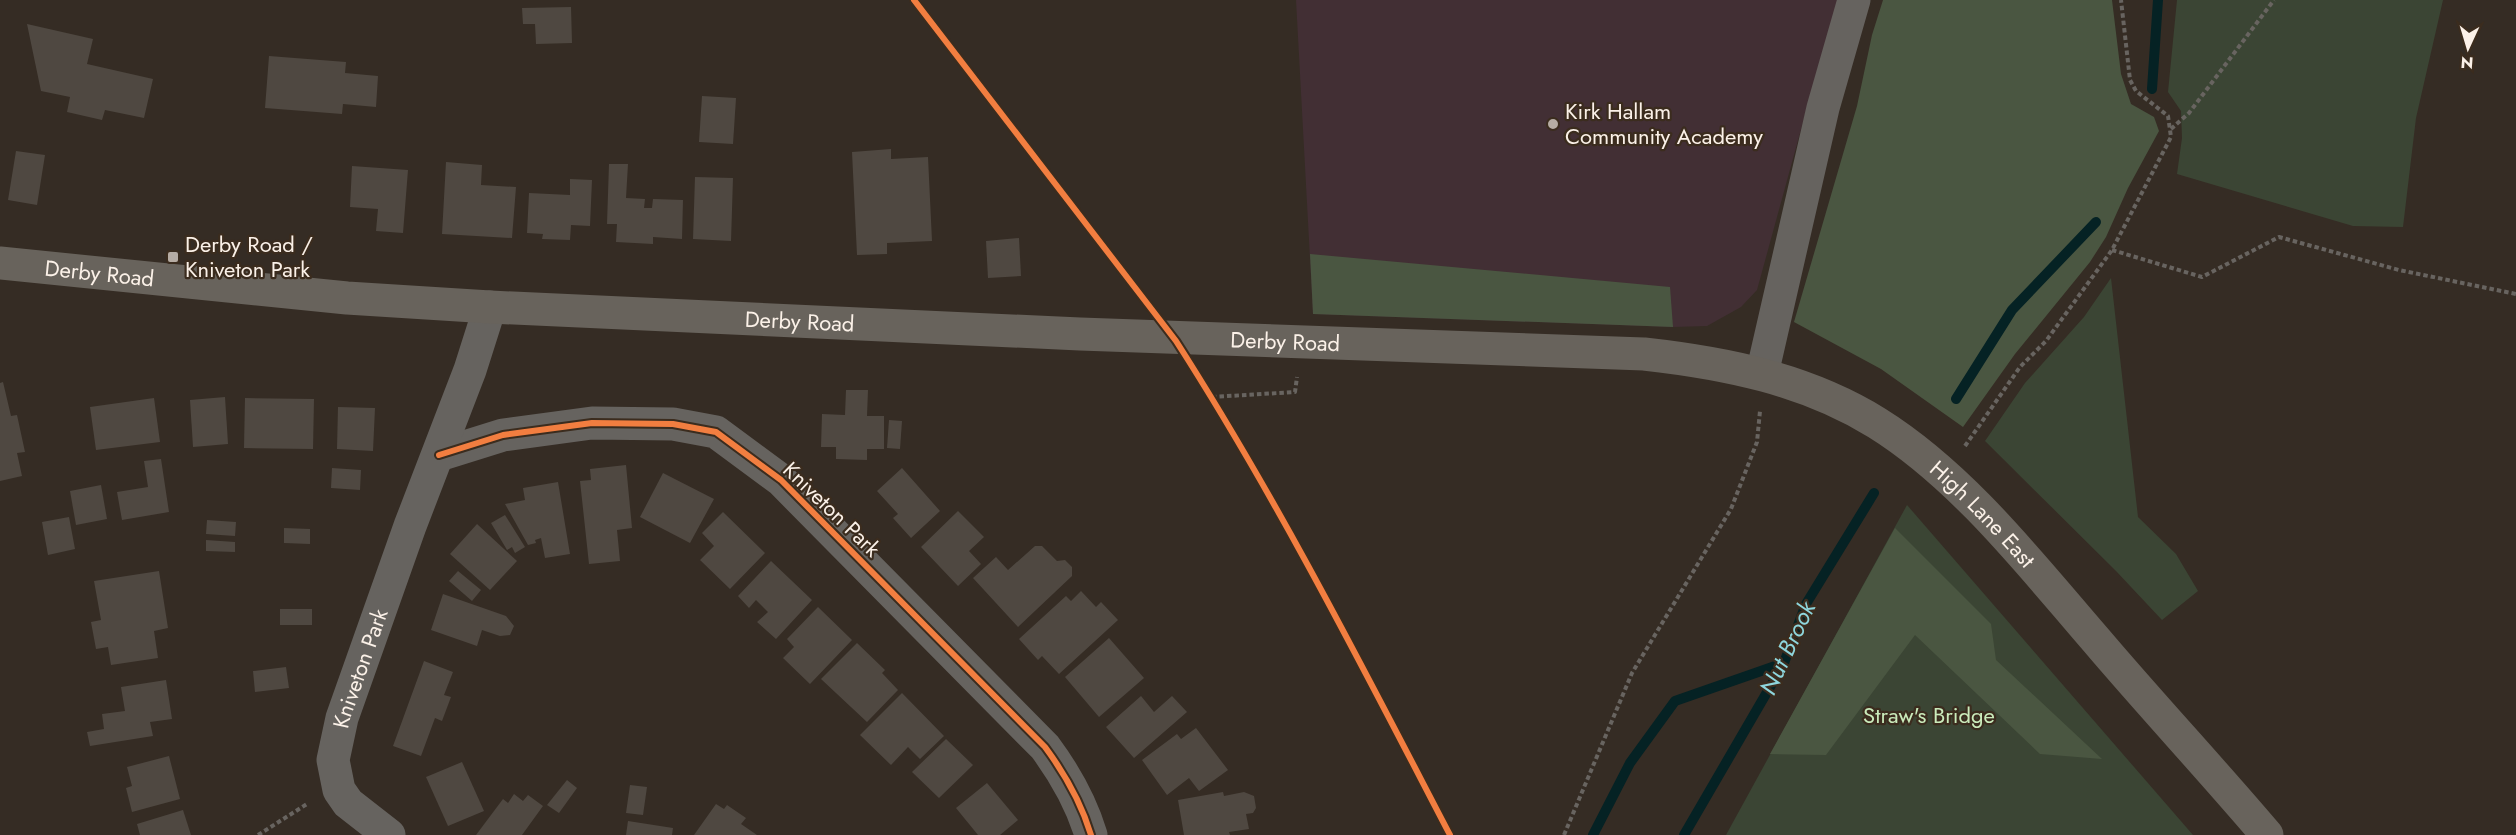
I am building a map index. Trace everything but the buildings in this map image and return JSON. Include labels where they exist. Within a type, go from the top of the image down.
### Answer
[{"type":"main road","name":"Derby Road","points":[[0,263],[347,298],[490,307],[1080,334],[1602,351]]},
{"type":"main road","name":"High Lane East","points":[[1602,351],[1682,358],[1762,374],[1818,393],[1875,422],[1945,475],[2055,594],[2267,835]]},
{"type":"street","points":[[1762,374],[1827,89],[1854,0]]},
{"type":"street","name":"Kniveton Park","points":[[388,835],[348,803],[338,785],[333,760],[342,718],[410,526],[439,455],[490,307]]},
{"type":"street","name":"Kniveton Park","points":[[439,455],[503,435],[592,423],[673,424],[716,432],[781,480],[1045,747],[1063,770],[1081,805],[1091,835]]},
{"type":"path","points":[[1945,475],[2020,367],[2046,341],[2112,250],[2166,147],[2171,130],[2168,116],[2136,91],[2130,80],[2121,0]]},
{"type":"path","points":[[2171,130],[2189,113],[2274,0]]},
{"type":"path","points":[[2112,250],[2202,277],[2279,237],[2399,270],[2516,294]]},
{"type":"path","points":[[1564,835],[1632,673],[1731,509],[1757,442],[1762,374]]},
{"type":"path","points":[[1212,397],[1295,392],[1298,377]]},
{"type":"path","points":[[1206,388],[1218,407]]},
{"type":"path","points":[[258,835],[338,785]]},
{"type":"shaded area","name":"Kirk Hallam Community Academy","points":[[1296,0],[1840,0],[1817,71],[1757,290],[1741,307],[1707,326],[1673,327],[1313,314]]},
{"type":"green space","points":[[1883,0],[2112,0],[2121,74],[2131,104],[2154,117],[2159,131],[2128,188],[2106,237],[2090,262],[2015,354],[1963,427],[1881,369],[1794,322],[1857,106],[1872,35]]},
{"type":"green space","points":[[2177,0],[2443,0],[2416,118],[2403,227],[2353,226],[2177,174],[2182,138],[2181,111],[2168,92]]},
{"type":"green space","points":[[1310,254],[1670,287],[1673,327],[1313,314]]},
{"type":"green space","points":[[2111,278],[2138,517],[2176,554],[2198,591],[2162,620],[1985,441],[2025,383],[2084,317]]},
{"type":"green space","name":"Straw's Bridge","points":[[1907,505],[2193,835],[1726,835]]},
{"type":"green space","points":[[1895,528],[1991,624],[1996,660],[2102,759],[2040,754],[1915,635],[1826,755],[1770,754]]},
{"type":"waterway","name":"Nut Brook","points":[[2152,89],[2158,0]]},
{"type":"waterway","name":"Nut Brook","points":[[1956,399],[2012,310],[2096,222]]},
{"type":"waterway","name":"Nut Brook","points":[[1684,835],[1784,663],[1806,604],[1874,493]]},
{"type":"waterway","points":[[1593,835],[1630,763],[1675,701],[1784,663]]},
{"type":"cycle path","points":[[914,0],[1176,341],[1285,523],[1450,835]]},
{"type":"cycle path","points":[[439,455],[503,435],[592,423],[673,424],[716,432],[781,480],[1045,747],[1072,789],[1091,835]]},
{"type":"place","name":"Kirk Hallam Community Academy","points":[[1553,124]]},
{"type":"place","name":"Derby Road / Kniveton Park","points":[[173,257]]}]
